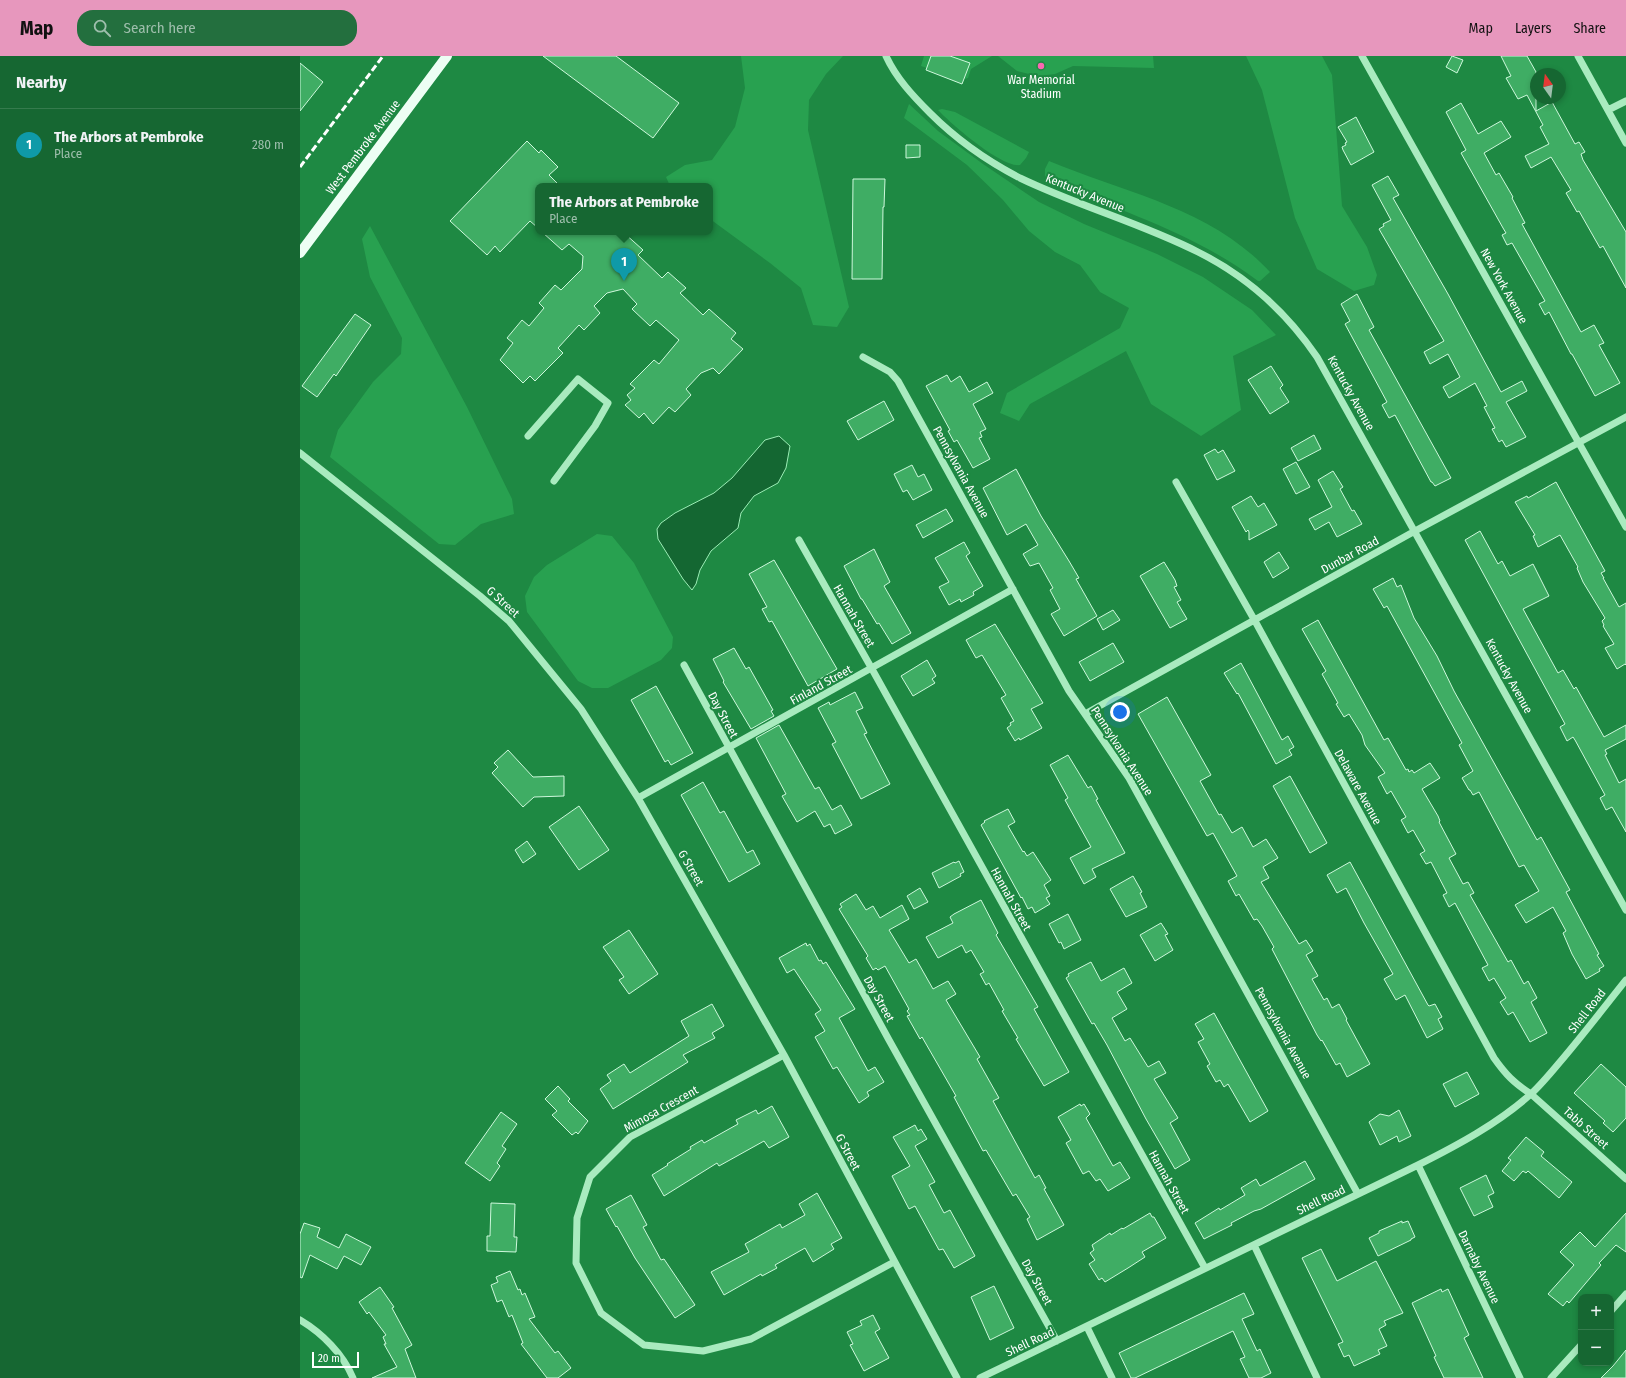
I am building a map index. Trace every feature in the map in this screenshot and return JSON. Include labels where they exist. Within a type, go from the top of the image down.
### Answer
[{"type":"main road","name":"West Pembroke Avenue","points":[[300,253],[447,56]]},
{"type":"street","name":"Kentucky Avenue","points":[[886,56],[900,79],[927,110],[962,141],[986,158],[1020,178],[1150,230],[1200,253],[1242,279],[1268,300],[1291,322],[1317,357],[1626,910]]},
{"type":"street","name":"New York Avenue","points":[[1362,56],[1580,442],[1626,527]]},
{"type":"street","points":[[1578,56],[1626,143]]},
{"type":"street","points":[[1608,110],[1626,101]]},
{"type":"street","name":"Pennsylvania Avenue","points":[[863,356],[890,372],[898,381],[1069,691],[1129,778],[1358,1194]]},
{"type":"street","points":[[528,436],[578,379],[608,403],[595,426],[554,481]]},
{"type":"street","name":"Dunbar Road","points":[[1085,714],[1415,531],[1626,417]]},
{"type":"street","name":"G Street","points":[[300,454],[509,620],[581,709],[638,798],[784,1055],[957,1378]]},
{"type":"street","name":"Delaware Avenue","points":[[1176,482],[1255,621],[1494,1058],[1506,1075],[1515,1084],[1531,1094]]},
{"type":"street","name":"Hannah Street","points":[[799,540],[1205,1268]]},
{"type":"street","name":"Finland Street","points":[[638,798],[1013,590]]},
{"type":"street","name":"Day Street","points":[[684,665],[889,1040],[1057,1341]]},
{"type":"street","name":"Shell Road","points":[[980,1378],[1418,1165],[1480,1132],[1504,1116],[1531,1094],[1581,1037],[1626,980]]},
{"type":"street","name":"Mimosa Crescent","points":[[784,1055],[630,1137],[590,1177],[577,1218],[576,1263],[601,1313],[644,1345],[703,1351],[751,1339],[894,1262]]},
{"type":"street","name":"Tabb Street","points":[[1531,1094],[1626,1179]]},
{"type":"street","name":"Darnaby Avenue","points":[[1418,1165],[1520,1378]]},
{"type":"street","points":[[1254,1245],[1317,1378]]},
{"type":"street","points":[[1614,1308],[1626,1294]]},
{"type":"street","points":[[300,1320],[327,1340],[349,1369],[353,1378]]},
{"type":"street","points":[[1087,1327],[1112,1378]]},
{"type":"street","points":[[1551,1378],[1578,1348]]},
{"type":"shaded area","points":[[741,56],[843,56],[826,74],[809,100],[808,130],[849,307],[837,327],[813,325],[801,288],[713,221],[713,183],[669,183],[666,177],[685,165],[712,160],[735,127],[745,88]]},
{"type":"shaded area","name":"War Memorial Stadium","points":[[924,56],[992,56],[971,69],[968,78],[964,79],[962,84],[926,70],[927,68],[921,66]]},
{"type":"shaded area","name":"War Memorial Stadium","points":[[998,56],[1153,56],[1154,68],[1073,66],[1055,74],[1037,76],[1017,71]]},
{"type":"shaded area","points":[[1246,56],[1322,56],[1332,75],[1342,206],[1367,247],[1377,275],[1374,285],[1354,291],[1317,269],[1295,218],[1262,90]]},
{"type":"shaded area","points":[[909,104],[938,131],[1039,202],[1084,224],[1157,254],[1203,277],[1252,310],[1276,335],[1233,356],[1241,410],[1201,436],[1151,404],[1126,351],[1030,404],[1019,421],[1000,413],[1007,393],[1120,328],[1129,308],[1100,292],[1080,265],[1055,252],[1029,231],[1003,200],[967,165],[904,118]]},
{"type":"shaded area","points":[[942,109],[955,112],[1029,152],[1026,158],[1020,165],[1001,160],[977,144],[954,125],[938,110]]},
{"type":"shaded area","points":[[1049,161],[1166,204],[1194,217],[1221,232],[1247,250],[1270,272],[1258,281],[1235,265],[1185,237],[1132,214],[1052,183],[1045,176],[1045,169]]},
{"type":"shaded area","points":[[370,226],[467,407],[512,499],[514,514],[481,524],[455,545],[439,544],[330,457],[338,430],[373,382],[401,354],[402,338],[370,277],[362,239]]},
{"type":"shaded area","points":[[779,436],[790,446],[786,468],[778,483],[754,496],[741,513],[738,528],[711,551],[700,570],[696,584],[692,590],[683,579],[658,539],[657,529],[661,523],[675,513],[714,493],[732,478],[765,440]]},
{"type":"shaded area","points":[[597,534],[612,536],[634,563],[673,637],[672,648],[661,660],[608,688],[592,688],[578,681],[527,612],[525,596],[534,577],[547,565]]},
{"type":"building","points":[[543,56],[616,56],[679,103],[653,138]]},
{"type":"building","name":"War Memorial Stadium","points":[[931,56],[950,56],[970,63],[962,84],[926,70]]},
{"type":"building","points":[[1452,56],[1463,60],[1457,73],[1446,67]]},
{"type":"building","points":[[1501,56],[1527,56],[1534,68],[1530,68],[1530,101],[1527,95],[1518,99],[1506,78],[1511,76]]},
{"type":"building","points":[[300,63],[323,82],[300,111]]},
{"type":"building","points":[[1461,103],[1478,134],[1501,121],[1511,137],[1484,153],[1496,175],[1499,173],[1513,197],[1512,198],[1525,223],[1522,224],[1581,332],[1594,325],[1604,343],[1599,345],[1620,383],[1595,396],[1549,312],[1545,315],[1539,304],[1545,301],[1512,243],[1507,245],[1502,235],[1506,233],[1461,153],[1466,150],[1446,112]]},
{"type":"building","points":[[1532,104],[1536,104],[1536,111],[1548,104],[1553,104],[1575,144],[1579,142],[1585,152],[1581,154],[1583,160],[1626,232],[1626,288],[1603,246],[1600,248],[1579,211],[1577,212],[1566,193],[1571,190],[1551,157],[1531,168],[1525,156],[1549,144],[1540,127],[1543,125]]},
{"type":"building","points":[[1356,117],[1374,152],[1351,165],[1342,147],[1346,145],[1345,143],[1347,142],[1338,127]]},
{"type":"building","points":[[527,141],[539,153],[541,150],[558,167],[549,175],[557,183],[535,183],[535,225],[530,221],[500,252],[495,246],[487,255],[450,221]]},
{"type":"building","points":[[906,145],[920,145],[920,157],[906,158]]},
{"type":"building","points":[[1388,176],[1399,195],[1393,198],[1448,294],[1501,392],[1522,381],[1527,391],[1506,402],[1526,437],[1506,447],[1502,440],[1499,442],[1492,429],[1495,428],[1484,407],[1487,406],[1475,383],[1449,398],[1443,387],[1460,377],[1448,354],[1430,364],[1424,352],[1444,341],[1379,229],[1384,226],[1383,224],[1391,220],[1372,185]]},
{"type":"building","points":[[853,179],[885,179],[882,279],[852,279]]},
{"type":"building","points":[[545,235],[626,235],[643,250],[638,255],[662,278],[668,272],[686,288],[680,293],[703,315],[709,309],[736,333],[731,339],[743,349],[719,374],[713,368],[701,373],[686,389],[691,395],[675,412],[669,407],[653,424],[644,413],[639,418],[625,405],[631,400],[627,395],[635,388],[630,384],[654,360],[659,364],[679,340],[656,320],[650,326],[632,309],[637,304],[623,289],[607,293],[594,306],[600,313],[584,330],[579,325],[558,348],[563,353],[535,381],[530,376],[523,383],[500,360],[513,343],[507,338],[522,320],[529,326],[544,308],[539,303],[555,285],[561,290],[582,269],[583,256],[569,244],[562,250]]},
{"type":"building","points":[[1357,294],[1374,327],[1369,330],[1451,478],[1435,486],[1431,482],[1395,415],[1389,418],[1382,405],[1387,402],[1345,324],[1350,321],[1341,304]]},
{"type":"building","points":[[355,314],[371,325],[336,376],[334,374],[317,397],[302,386]]},
{"type":"building","points":[[1271,366],[1283,385],[1280,388],[1289,402],[1270,414],[1248,380]]},
{"type":"building","points":[[947,375],[951,382],[960,376],[969,392],[987,382],[993,393],[973,404],[986,429],[980,432],[982,437],[979,438],[990,459],[973,468],[957,440],[954,442],[948,431],[950,430],[926,386]]},
{"type":"building","points":[[884,401],[894,420],[858,440],[847,421]]},
{"type":"building","points":[[1314,435],[1321,449],[1298,461],[1291,448]]},
{"type":"building","points":[[1215,449],[1218,453],[1223,450],[1235,471],[1217,480],[1204,455]]},
{"type":"building","points":[[1296,462],[1310,487],[1296,494],[1283,469]]},
{"type":"building","points":[[912,465],[918,477],[924,474],[932,490],[913,500],[907,490],[903,492],[894,474]]},
{"type":"building","points":[[1016,469],[1041,516],[1079,578],[1076,579],[1097,616],[1064,636],[1051,614],[1060,609],[1050,590],[1053,588],[1039,563],[1030,566],[1023,554],[1038,545],[1026,524],[1007,535],[983,488]]},
{"type":"building","points":[[1333,471],[1343,487],[1340,489],[1352,511],[1354,510],[1362,524],[1337,537],[1329,522],[1315,530],[1309,519],[1332,507],[1318,480]]},
{"type":"building","points":[[1556,482],[1605,571],[1601,573],[1619,607],[1626,603],[1626,665],[1625,664],[1617,669],[1605,648],[1614,644],[1603,626],[1602,621],[1605,618],[1583,582],[1577,568],[1578,567],[1560,535],[1538,547],[1533,536],[1535,535],[1515,502],[1527,496],[1528,498]]},
{"type":"building","points":[[1251,496],[1258,507],[1264,503],[1277,525],[1249,540],[1248,530],[1246,532],[1232,507]]},
{"type":"building","points":[[946,509],[953,521],[923,538],[916,525]]},
{"type":"building","points":[[1480,531],[1498,564],[1502,561],[1510,576],[1533,564],[1549,596],[1523,609],[1558,673],[1563,670],[1574,689],[1576,687],[1604,737],[1626,725],[1626,739],[1605,750],[1607,754],[1605,755],[1619,783],[1626,779],[1626,832],[1612,807],[1606,810],[1600,798],[1605,795],[1575,740],[1573,737],[1567,741],[1560,727],[1565,724],[1465,540]]},
{"type":"building","points":[[964,542],[970,553],[966,556],[983,586],[973,592],[974,595],[961,602],[960,599],[949,605],[939,587],[949,582],[935,558]]},
{"type":"building","points":[[874,549],[890,582],[884,586],[911,633],[892,644],[879,623],[877,624],[861,599],[844,566]]},
{"type":"building","points":[[1279,552],[1289,568],[1273,578],[1264,562]]},
{"type":"building","points":[[774,560],[837,669],[808,686],[772,621],[769,622],[762,609],[767,607],[749,574]]},
{"type":"building","points":[[1164,562],[1175,580],[1177,586],[1174,587],[1181,600],[1177,602],[1187,619],[1170,628],[1140,576]]},
{"type":"building","points":[[1393,578],[1397,587],[1401,585],[1414,618],[1437,656],[1454,691],[1537,840],[1541,837],[1570,890],[1566,892],[1599,954],[1597,955],[1604,966],[1599,969],[1600,971],[1586,979],[1572,954],[1563,933],[1566,931],[1553,907],[1526,923],[1515,905],[1539,891],[1524,865],[1519,867],[1479,792],[1473,795],[1462,778],[1473,771],[1459,745],[1462,743],[1387,606],[1384,608],[1373,589]]},
{"type":"building","points":[[1113,610],[1120,620],[1103,630],[1097,619]]},
{"type":"building","points":[[1318,620],[1384,740],[1388,738],[1406,770],[1408,769],[1409,772],[1412,770],[1414,773],[1430,763],[1440,778],[1422,789],[1438,816],[1439,822],[1456,854],[1449,858],[1463,884],[1468,882],[1474,893],[1470,895],[1508,962],[1511,960],[1524,984],[1528,981],[1537,998],[1531,1002],[1547,1033],[1530,1042],[1513,1012],[1508,1015],[1500,1002],[1506,998],[1494,978],[1489,981],[1482,968],[1488,965],[1455,903],[1449,907],[1443,895],[1447,893],[1431,862],[1426,864],[1420,854],[1425,851],[1413,830],[1408,833],[1401,820],[1406,817],[1391,791],[1387,794],[1378,777],[1385,773],[1365,745],[1362,735],[1349,714],[1344,717],[1336,704],[1338,703],[1322,674],[1326,671],[1302,629]]},
{"type":"building","points":[[995,624],[1043,703],[1031,709],[1042,728],[1020,740],[1019,738],[1015,741],[1007,728],[1011,725],[1010,723],[1014,721],[1001,698],[1006,695],[982,655],[976,658],[966,640]]},
{"type":"building","points":[[1113,643],[1124,662],[1090,681],[1079,662]]},
{"type":"building","points":[[734,648],[746,669],[749,667],[773,710],[771,711],[774,716],[751,729],[723,682],[724,681],[713,659]]},
{"type":"building","points":[[927,660],[936,676],[932,679],[935,683],[913,696],[901,676]]},
{"type":"building","points":[[1241,663],[1282,740],[1288,736],[1294,747],[1289,750],[1292,755],[1276,764],[1238,693],[1237,694],[1224,673]]},
{"type":"building","points":[[656,686],[693,753],[671,765],[668,760],[665,762],[631,700]]},
{"type":"building","points":[[855,692],[863,708],[856,711],[867,733],[864,734],[890,784],[861,799],[832,744],[836,742],[818,708],[829,702],[830,705]]},
{"type":"building","points":[[1167,697],[1211,775],[1200,781],[1219,815],[1221,814],[1232,833],[1242,827],[1253,847],[1266,839],[1278,858],[1263,867],[1269,878],[1261,882],[1299,944],[1306,940],[1313,951],[1306,955],[1318,976],[1312,979],[1324,1000],[1327,998],[1332,1008],[1339,1004],[1370,1064],[1347,1077],[1340,1063],[1336,1065],[1322,1040],[1321,1041],[1317,1035],[1272,949],[1274,947],[1262,926],[1257,919],[1254,920],[1239,894],[1236,896],[1228,881],[1237,876],[1213,833],[1207,836],[1138,714]]},
{"type":"building","points":[[779,725],[815,789],[819,787],[832,810],[841,805],[852,825],[835,834],[830,824],[824,827],[815,811],[797,822],[782,796],[786,794],[756,738]]},
{"type":"building","points":[[508,750],[533,777],[564,776],[564,796],[534,797],[523,807],[492,773],[498,767],[494,763]]},
{"type":"building","points":[[1068,755],[1088,788],[1091,786],[1098,799],[1096,800],[1125,853],[1092,869],[1096,877],[1084,884],[1070,858],[1091,847],[1065,800],[1068,798],[1050,765]]},
{"type":"building","points":[[1290,776],[1327,843],[1310,853],[1273,786]]},
{"type":"building","points":[[703,782],[720,813],[724,811],[747,853],[753,850],[760,864],[729,882],[681,795]]},
{"type":"building","points":[[579,806],[609,850],[579,870],[549,827]]},
{"type":"building","points":[[1008,809],[1015,822],[1008,826],[1023,852],[1024,851],[1027,856],[1033,852],[1051,880],[1044,885],[1050,896],[1046,898],[1050,904],[1035,913],[1032,907],[1028,909],[1022,897],[1021,898],[981,825],[985,822],[984,821]]},
{"type":"building","points":[[527,841],[536,854],[523,863],[515,850]]},
{"type":"building","points":[[959,861],[964,872],[960,874],[961,876],[939,888],[932,873]]},
{"type":"building","points":[[1350,862],[1428,1005],[1435,1004],[1442,1017],[1438,1019],[1443,1029],[1427,1038],[1405,995],[1396,1000],[1384,979],[1393,974],[1346,888],[1337,893],[1327,875]]},
{"type":"building","points":[[1133,876],[1142,892],[1140,893],[1147,907],[1126,917],[1110,889]]},
{"type":"building","points":[[920,888],[928,902],[914,909],[907,896]]},
{"type":"building","points":[[856,894],[866,910],[873,906],[880,918],[902,905],[909,919],[889,930],[909,963],[916,959],[933,989],[948,981],[956,994],[946,1000],[980,1057],[977,1059],[999,1098],[993,1101],[1035,1178],[1039,1175],[1046,1188],[1044,1189],[1064,1225],[1037,1240],[1027,1219],[1030,1217],[1016,1194],[1013,1196],[986,1150],[983,1151],[954,1097],[956,1096],[922,1037],[920,1039],[907,1016],[910,1015],[907,1011],[909,1009],[885,966],[878,970],[876,968],[873,970],[866,958],[868,956],[839,909],[842,907],[840,904]]},
{"type":"building","points":[[981,900],[998,933],[996,935],[1038,1007],[1034,1009],[1069,1072],[1044,1086],[1016,1039],[1018,1038],[1002,1011],[1004,1010],[989,983],[986,985],[980,974],[984,972],[971,950],[966,953],[962,945],[938,958],[926,937],[953,923],[950,917],[954,914]]},
{"type":"building","points":[[1068,914],[1081,940],[1064,949],[1061,942],[1059,943],[1049,924]]},
{"type":"building","points":[[1161,923],[1168,934],[1165,935],[1173,950],[1155,961],[1140,935]]},
{"type":"building","points":[[629,930],[658,974],[629,994],[619,980],[624,977],[603,947]]},
{"type":"building","points":[[806,943],[807,946],[810,944],[819,961],[821,960],[823,964],[826,962],[855,1009],[839,1018],[868,1071],[875,1067],[884,1082],[867,1092],[869,1096],[859,1103],[837,1067],[833,1069],[815,1037],[825,1031],[815,1014],[821,1010],[794,969],[787,973],[779,958]]},
{"type":"building","points":[[1091,962],[1101,981],[1124,968],[1132,983],[1117,992],[1127,1009],[1112,1018],[1125,1041],[1130,1038],[1148,1067],[1159,1061],[1166,1073],[1154,1079],[1178,1118],[1170,1123],[1190,1160],[1175,1169],[1146,1119],[1107,1045],[1094,1023],[1092,1024],[1066,978],[1069,976],[1068,974]]},
{"type":"building","points":[[712,1004],[724,1026],[712,1033],[715,1038],[683,1055],[688,1062],[613,1109],[600,1089],[611,1081],[607,1075],[624,1064],[630,1073],[689,1036],[681,1021]]},
{"type":"building","points":[[1214,1013],[1268,1111],[1250,1122],[1228,1084],[1224,1087],[1220,1080],[1216,1082],[1207,1066],[1210,1064],[1198,1042],[1204,1039],[1195,1024]]},
{"type":"building","points":[[1601,1064],[1626,1087],[1626,1118],[1613,1132],[1603,1123],[1605,1121],[1574,1093]]},
{"type":"building","points":[[1467,1072],[1479,1094],[1455,1107],[1443,1084]]},
{"type":"building","points":[[558,1086],[570,1099],[568,1101],[588,1121],[578,1134],[576,1132],[572,1135],[552,1115],[557,1111],[545,1099]]},
{"type":"building","points":[[1080,1104],[1081,1106],[1084,1104],[1090,1114],[1086,1118],[1113,1166],[1120,1162],[1130,1178],[1108,1191],[1100,1179],[1096,1181],[1089,1171],[1083,1174],[1066,1143],[1071,1140],[1058,1117]]},
{"type":"building","points":[[772,1106],[789,1137],[769,1148],[764,1141],[719,1166],[717,1163],[664,1196],[652,1175],[691,1149],[690,1147],[702,1140],[704,1143],[738,1124],[736,1120],[756,1110],[758,1114]]},
{"type":"building","points":[[1399,1110],[1411,1136],[1399,1142],[1397,1136],[1380,1145],[1369,1122],[1380,1114],[1389,1116]]},
{"type":"building","points":[[501,1112],[517,1124],[502,1146],[506,1149],[497,1163],[500,1166],[490,1181],[465,1163]]},
{"type":"building","points":[[915,1125],[918,1131],[921,1129],[927,1139],[915,1146],[935,1182],[929,1185],[944,1213],[950,1210],[975,1256],[954,1268],[943,1249],[939,1250],[915,1206],[909,1209],[892,1176],[910,1166],[893,1137]]},
{"type":"building","points":[[1526,1137],[1544,1152],[1541,1156],[1572,1182],[1559,1198],[1528,1171],[1526,1173],[1523,1171],[1514,1181],[1502,1171],[1511,1160],[1508,1158]]},
{"type":"building","points":[[1305,1161],[1315,1179],[1261,1209],[1231,1223],[1232,1225],[1204,1239],[1195,1223],[1219,1208],[1220,1210],[1245,1195],[1241,1188],[1256,1179],[1260,1186]]},
{"type":"building","points":[[1486,1175],[1494,1193],[1488,1196],[1493,1207],[1474,1216],[1460,1188]]},
{"type":"building","points":[[817,1193],[842,1238],[831,1244],[834,1249],[813,1262],[805,1248],[775,1265],[777,1268],[762,1276],[761,1274],[724,1295],[711,1272],[749,1252],[745,1244],[780,1224],[782,1228],[805,1215],[799,1204]]},
{"type":"building","points":[[631,1195],[647,1225],[643,1227],[661,1260],[664,1259],[695,1305],[675,1318],[635,1258],[606,1209]]},
{"type":"building","points":[[491,1203],[515,1204],[514,1237],[517,1237],[516,1252],[487,1251],[487,1236],[490,1236]]},
{"type":"building","points":[[1150,1213],[1152,1217],[1154,1217],[1166,1238],[1142,1252],[1145,1257],[1128,1268],[1105,1282],[1102,1278],[1099,1280],[1089,1264],[1095,1260],[1090,1253],[1094,1250],[1092,1245],[1110,1233],[1111,1235],[1122,1228],[1123,1229]]},
{"type":"building","points":[[1626,1213],[1626,1252],[1616,1245],[1599,1263],[1601,1265],[1569,1303],[1567,1301],[1563,1306],[1548,1294],[1574,1265],[1560,1252],[1580,1232],[1595,1247]]},
{"type":"building","points":[[1402,1221],[1402,1223],[1408,1221],[1415,1237],[1378,1256],[1369,1238],[1379,1233],[1379,1231]]},
{"type":"building","points":[[304,1223],[320,1228],[317,1237],[339,1248],[346,1234],[371,1247],[361,1265],[344,1256],[337,1269],[310,1255],[302,1278],[300,1277],[300,1234]]},
{"type":"building","points":[[1321,1249],[1337,1281],[1376,1261],[1403,1313],[1384,1321],[1386,1325],[1379,1329],[1387,1346],[1378,1350],[1380,1354],[1354,1366],[1349,1355],[1344,1357],[1338,1344],[1343,1342],[1302,1258]]},
{"type":"building","points":[[510,1271],[518,1290],[520,1289],[522,1295],[525,1293],[535,1317],[529,1319],[555,1353],[558,1351],[571,1368],[558,1378],[547,1378],[521,1344],[523,1343],[512,1315],[509,1317],[502,1300],[497,1302],[491,1285],[498,1282],[496,1277]]},
{"type":"building","points":[[994,1286],[1014,1328],[990,1340],[971,1297]]},
{"type":"building","points":[[380,1287],[394,1307],[392,1308],[412,1345],[405,1349],[416,1378],[372,1378],[397,1367],[384,1344],[386,1344],[383,1337],[386,1335],[369,1312],[367,1314],[359,1302]]},
{"type":"building","points":[[1441,1289],[1442,1292],[1448,1289],[1469,1335],[1464,1338],[1483,1378],[1444,1378],[1434,1357],[1436,1356],[1412,1303]]},
{"type":"building","points":[[1244,1293],[1254,1314],[1242,1319],[1257,1351],[1260,1349],[1271,1373],[1261,1378],[1249,1378],[1240,1359],[1245,1357],[1233,1331],[1135,1378],[1131,1378],[1119,1353]]},
{"type":"building","points":[[873,1315],[880,1329],[875,1332],[889,1358],[864,1371],[850,1345],[853,1344],[847,1332],[862,1325],[860,1321]]},
{"type":"building","points":[[1626,1350],[1626,1378],[1601,1378]]},
{"type":"railway","points":[[300,167],[383,56]]},
{"type":"place","name":"War Memorial Stadium","points":[[1041,66]]},
{"type":"place","name":"The Arbors at Pembroke","points":[[624,281]]}]
